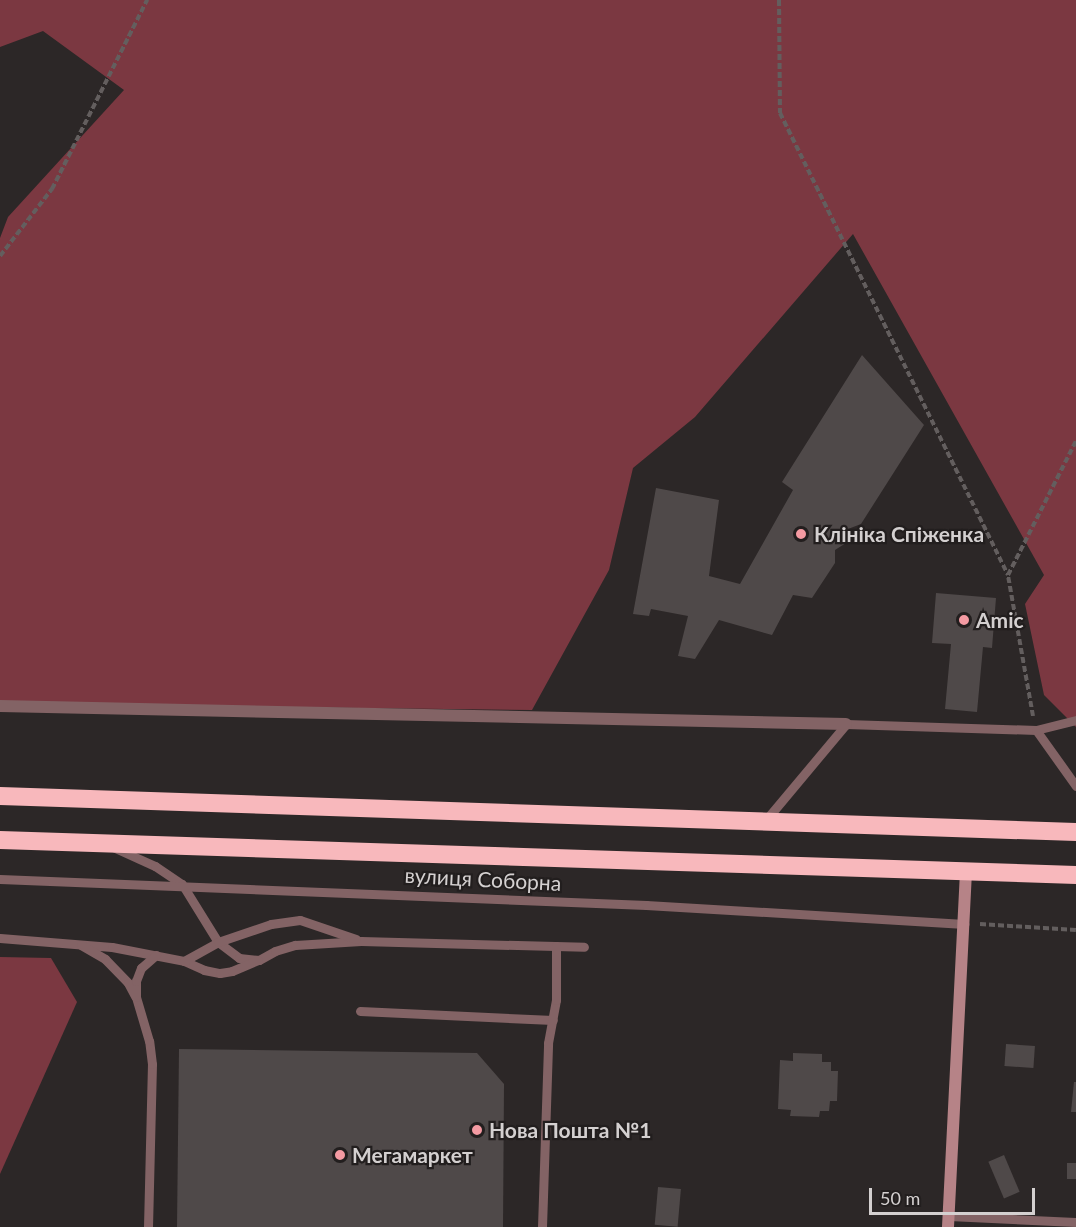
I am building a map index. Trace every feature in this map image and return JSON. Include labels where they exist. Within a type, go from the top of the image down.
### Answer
[{"type":"highway","points":[[0,796],[762,824],[1076,832]]},
{"type":"highway","points":[[0,840],[1076,875]]},
{"type":"main road","points":[[948,1221],[966,872]]},
{"type":"street","points":[[0,706],[846,724]]},
{"type":"lane","points":[[762,824],[846,724],[1036,730],[1076,720]]},
{"type":"lane","points":[[1036,730],[1076,786]]},
{"type":"lane","points":[[105,844],[155,866],[182,884],[218,942],[239,958],[259,960]]},
{"type":"lane","name":"вулиця Соборна","points":[[0,879],[182,884],[634,904],[964,924]]},
{"type":"lane","points":[[184,961],[218,942],[271,924],[300,920],[361,941]]},
{"type":"lane","points":[[0,938],[79,944],[156,955],[184,961],[204,970],[220,973],[232,971],[275,951],[295,945],[361,941],[584,947]]},
{"type":"lane","points":[[79,944],[105,959],[128,983],[136,997],[147,1032],[152,1064],[148,1227]]},
{"type":"lane","points":[[542,1227],[548,1043],[556,1000],[556,946]]},
{"type":"lane","points":[[136,997],[136,981],[141,968],[156,955]]},
{"type":"lane","points":[[360,1011],[553,1020]]},
{"type":"lane","points":[[948,1221],[1076,1222]]},
{"type":"path","points":[[0,256],[52,189],[147,0]]},
{"type":"path","points":[[778,0],[780,113],[1008,575],[1036,730]]},
{"type":"path","points":[[1008,575],[1076,441]]},
{"type":"path","points":[[964,924],[1076,930]]},
{"type":"shaded area","points":[[0,0],[1076,0],[1076,727],[1044,695],[1025,604],[1044,575],[853,234],[695,417],[633,468],[609,570],[532,710],[0,704],[0,238],[8,217],[124,90],[43,31],[0,47]]},
{"type":"shaded area","points":[[0,957],[51,958],[77,1002],[0,1174]]},
{"type":"building","points":[[862,355],[924,425],[861,524],[848,529],[846,543],[835,550],[835,563],[812,598],[793,595],[772,635],[719,620],[695,659],[678,656],[688,616],[651,609],[649,616],[633,614],[656,488],[719,500],[709,576],[740,584],[793,490],[782,482]]},
{"type":"building","points":[[936,593],[996,598],[992,648],[983,647],[977,712],[945,709],[951,644],[932,643]]},
{"type":"building","points":[[1006,1044],[1035,1046],[1033,1068],[1004,1066]]},
{"type":"building","name":"Мегамаркет","points":[[179,1049],[477,1053],[504,1084],[503,1227],[177,1227]]},
{"type":"building","points":[[793,1053],[822,1054],[822,1062],[831,1062],[831,1071],[838,1071],[837,1101],[830,1101],[829,1111],[820,1111],[819,1117],[790,1116],[791,1110],[778,1109],[780,1060],[793,1061]]},
{"type":"building","points":[[1074,1082],[1076,1082],[1076,1112],[1071,1112]]},
{"type":"building","points":[[1004,1155],[1020,1192],[1004,1198],[988,1162]]},
{"type":"building","points":[[1067,1163],[1076,1163],[1076,1179],[1067,1179]]},
{"type":"building","points":[[658,1187],[681,1189],[678,1227],[655,1225]]},
{"type":"place","name":"Клініка Спіженка","points":[[801,534]]},
{"type":"place","name":"Amic","points":[[964,620]]},
{"type":"place","name":"Нова Пошта №1","points":[[477,1130]]},
{"type":"place","name":"Мегамаркет","points":[[340,1155]]}]
